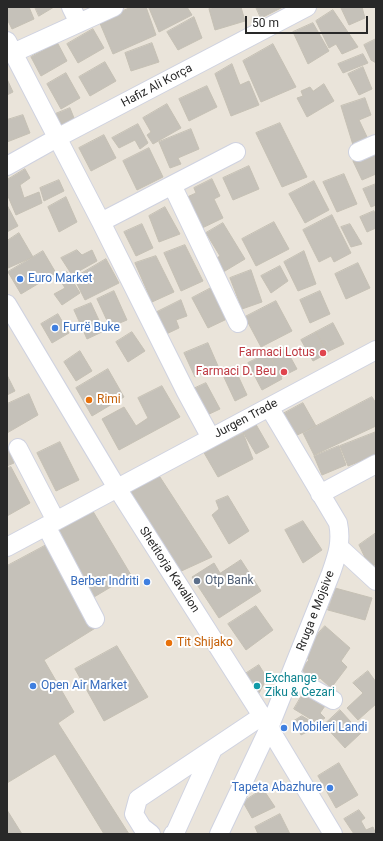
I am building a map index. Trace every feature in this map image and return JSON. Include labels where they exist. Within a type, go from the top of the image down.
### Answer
[{"type":"street","points":[[71,7],[79,23]]},
{"type":"street","points":[[114,7],[79,23],[10,47],[101,222],[186,392],[211,438]]},
{"type":"street","name":"Hafiz Ali Korça","points":[[7,166],[57,138],[307,7]]},
{"type":"street","points":[[358,152],[376,144]]},
{"type":"street","points":[[101,222],[236,152]]},
{"type":"street","points":[[172,185],[238,323]]},
{"type":"street","name":"Shetitorja Kavalion","points":[[7,304],[117,488],[266,722],[333,834]]},
{"type":"street","name":"Jurgen Trade","points":[[7,546],[51,524],[376,350]]},
{"type":"street","name":"Rruga e Mojsive","points":[[221,833],[266,722],[290,676],[340,547],[338,523],[270,407]]},
{"type":"street","points":[[18,448],[95,620]]},
{"type":"street","points":[[320,494],[376,464]]},
{"type":"street","points":[[340,547],[376,581]]},
{"type":"street","points":[[290,676],[334,700]]},
{"type":"street","points":[[150,834],[142,826],[134,814],[138,799],[213,748],[266,722]]},
{"type":"street","points":[[173,834],[213,748]]},
{"type":"building","points":[[7,7],[29,7],[34,19],[12,29],[7,19]]},
{"type":"building","points":[[35,7],[54,7],[39,16]]},
{"type":"building","points":[[132,7],[146,7],[156,35],[113,54],[99,21]]},
{"type":"building","points":[[187,7],[192,15],[159,32],[149,8]]},
{"type":"building","points":[[215,7],[241,7],[245,21],[215,30],[209,9]]},
{"type":"building","points":[[256,7],[283,7],[261,18]]},
{"type":"building","points":[[362,7],[365,18],[349,25],[341,8]]},
{"type":"building","points":[[333,10],[358,47],[342,54],[336,44],[329,48],[316,21]]},
{"type":"building","points":[[194,17],[202,38],[178,50],[167,32]]},
{"type":"building","points":[[313,23],[329,51],[308,64],[293,32]]},
{"type":"building","points":[[93,29],[104,48],[78,63],[67,44]]},
{"type":"building","points":[[376,39],[376,63],[371,60],[364,45]]},
{"type":"building","points":[[57,42],[67,61],[41,76],[31,57]]},
{"type":"building","points":[[152,43],[159,62],[131,71],[125,53]]},
{"type":"building","points":[[273,44],[296,87],[261,102],[243,61]]},
{"type":"building","points":[[363,54],[368,63],[343,73],[338,64]]},
{"type":"building","points":[[105,62],[116,81],[90,96],[79,77]]},
{"type":"building","points":[[232,64],[240,85],[249,81],[259,105],[231,116],[215,74]]},
{"type":"building","points":[[363,67],[372,89],[359,95],[348,74]]},
{"type":"building","points":[[66,73],[80,98],[61,109],[47,84]]},
{"type":"building","points":[[7,79],[13,92],[7,95]]},
{"type":"building","points":[[324,84],[334,101],[307,117],[297,98],[303,96],[301,91],[310,87],[313,91]]},
{"type":"building","points":[[207,86],[217,107],[189,121],[179,99]]},
{"type":"building","points":[[365,98],[371,115],[359,120],[368,139],[353,145],[341,106]]},
{"type":"building","points":[[167,104],[181,128],[153,144],[147,135],[151,132],[143,118]]},
{"type":"building","points":[[70,108],[76,123],[55,132],[48,117]]},
{"type":"building","points":[[23,115],[30,133],[7,142],[7,120]]},
{"type":"building","points":[[280,123],[307,177],[282,187],[256,133]]},
{"type":"building","points":[[138,124],[148,143],[140,149],[135,140],[119,148],[112,138]]},
{"type":"building","points":[[191,129],[199,149],[178,158],[181,164],[170,168],[159,142]]},
{"type":"building","points":[[104,135],[116,158],[91,171],[79,148]]},
{"type":"building","points":[[149,148],[163,177],[137,190],[123,161]]},
{"type":"building","points":[[375,154],[376,174],[362,180],[353,161]]},
{"type":"building","points":[[249,166],[259,189],[233,200],[223,178]]},
{"type":"building","points":[[25,169],[30,178],[20,185],[24,198],[39,192],[42,203],[16,215],[7,194],[7,180]]},
{"type":"building","points":[[344,174],[357,204],[337,212],[323,182]]},
{"type":"building","points":[[212,179],[220,196],[214,199],[223,218],[200,229],[185,198],[196,193],[194,188]]},
{"type":"building","points":[[59,180],[64,191],[44,201],[40,188]]},
{"type":"building","points":[[314,181],[329,210],[305,223],[289,194]]},
{"type":"building","points":[[376,184],[376,205],[371,207],[363,189]]},
{"type":"building","points":[[66,197],[77,222],[59,232],[48,207]]},
{"type":"building","points":[[7,205],[18,226],[7,232]]},
{"type":"building","points":[[165,207],[180,234],[159,242],[149,216]]},
{"type":"building","points":[[374,211],[376,216],[376,228],[367,232],[360,217]]},
{"type":"building","points":[[332,215],[351,253],[334,262],[331,256],[319,262],[303,230]]},
{"type":"building","points":[[274,222],[289,249],[256,266],[242,239]]},
{"type":"building","points":[[223,223],[245,259],[220,274],[212,261],[220,256],[206,233]]},
{"type":"building","points":[[142,224],[153,248],[136,256],[124,232]]},
{"type":"building","points":[[350,224],[362,244],[351,247],[341,227]]},
{"type":"building","points":[[19,233],[33,257],[8,268],[7,241]]},
{"type":"building","points":[[185,245],[203,281],[181,291],[164,253]]},
{"type":"building","points":[[77,250],[82,255],[92,250],[97,261],[72,275],[61,258]]},
{"type":"building","points":[[43,251],[56,273],[21,294],[8,272]]},
{"type":"building","points":[[304,251],[316,284],[298,291],[284,262]]},
{"type":"building","points":[[156,256],[174,292],[152,302],[135,263]]},
{"type":"building","points":[[106,259],[119,283],[85,300],[74,278]]},
{"type":"building","points":[[358,263],[370,288],[346,299],[335,274]]},
{"type":"building","points":[[280,266],[288,281],[271,293],[261,276]]},
{"type":"building","points":[[251,270],[262,302],[242,309],[230,278]]},
{"type":"building","points":[[67,272],[80,293],[62,305],[54,294],[65,288],[58,277]]},
{"type":"building","points":[[211,288],[227,319],[208,328],[192,298]]},
{"type":"building","points":[[114,291],[127,320],[110,327],[97,299]]},
{"type":"building","points":[[320,291],[330,314],[310,323],[300,300]]},
{"type":"building","points":[[181,300],[187,316],[176,320],[179,328],[162,336],[151,315]]},
{"type":"building","points":[[276,301],[292,331],[261,347],[245,317]]},
{"type":"building","points":[[91,303],[104,331],[87,339],[74,310]]},
{"type":"building","name":"Furrë Buke","points":[[58,314],[69,333],[52,343],[41,324]]},
{"type":"building","points":[[333,323],[344,344],[327,352],[316,332]]},
{"type":"building","points":[[132,332],[145,351],[128,362],[116,342]]},
{"type":"building","points":[[316,332],[328,353],[313,361],[301,340]]},
{"type":"building","points":[[208,343],[218,366],[195,377],[184,353]]},
{"type":"building","points":[[286,349],[297,369],[281,377],[271,357]]},
{"type":"building","points":[[80,351],[92,371],[76,381],[64,362]]},
{"type":"building","points":[[268,353],[282,379],[262,390],[248,363]]},
{"type":"building","points":[[234,367],[247,395],[235,401],[222,373]]},
{"type":"building","points":[[108,369],[124,397],[92,416],[76,388]]},
{"type":"building","points":[[7,375],[15,391],[7,395]]},
{"type":"building","points":[[206,383],[220,409],[205,416],[191,390]]},
{"type":"building","points":[[162,386],[180,417],[119,450],[102,419],[124,407],[136,426],[148,418],[138,398]]},
{"type":"building","points":[[29,394],[38,415],[7,433],[7,404]]},
{"type":"building","points":[[372,397],[376,403],[376,426],[314,455],[303,433]]},
{"type":"building","points":[[303,403],[316,426],[291,438],[279,416]]},
{"type":"building","points":[[254,421],[269,447],[256,454],[241,429]]},
{"type":"building","points":[[376,432],[376,455],[348,466],[340,446]]},
{"type":"building","points":[[243,433],[253,459],[218,477],[203,451]]},
{"type":"building","points":[[60,442],[79,480],[56,491],[37,453]]},
{"type":"building","points":[[7,446],[14,463],[7,466]]},
{"type":"building","points":[[339,446],[346,465],[322,475],[314,456]]},
{"type":"building","points":[[11,467],[30,503],[7,516],[7,468]]},
{"type":"building","points":[[158,474],[212,557],[177,573],[129,492]]},
{"type":"building","points":[[228,496],[249,531],[229,544],[212,515],[219,509],[216,501]]},
{"type":"building","points":[[91,508],[131,575],[89,600],[56,532]]},
{"type":"building","points":[[303,521],[322,550],[303,563],[285,530]]},
{"type":"building","points":[[376,533],[376,564],[370,568],[359,545]]},
{"type":"building","name":"Open Air Market","points":[[52,542],[97,627],[44,660],[74,712],[58,723],[129,834],[104,834],[55,754],[7,783],[7,566]]},
{"type":"building","points":[[241,560],[261,591],[219,618],[192,577],[214,563],[220,573]]},
{"type":"building","points":[[335,588],[372,598],[365,620],[328,610]]},
{"type":"building","points":[[256,606],[273,630],[246,650],[228,624]]},
{"type":"building","points":[[325,626],[350,648],[341,661],[347,667],[331,688],[320,678],[314,683],[301,669],[309,660],[301,653]]},
{"type":"building","points":[[117,646],[148,697],[104,721],[75,669]]},
{"type":"building","name":"Exchange Ziku & Cezari","points":[[259,665],[267,678],[258,695],[245,674]]},
{"type":"building","points":[[368,671],[376,682],[376,704],[358,720],[347,708],[363,693],[353,683]]},
{"type":"building","points":[[304,692],[325,706],[320,713],[325,718],[317,723],[294,709]]},
{"type":"building","points":[[340,710],[361,733],[345,748],[324,725]]},
{"type":"building","points":[[302,716],[319,726],[301,735],[294,721]]},
{"type":"building","points":[[339,763],[358,795],[336,808],[318,776]]},
{"type":"building","points":[[263,789],[275,807],[252,818],[243,802]]},
{"type":"building","points":[[7,810],[22,834],[7,834]]},
{"type":"building","points":[[359,810],[365,818],[361,821],[366,830],[373,827],[376,834],[354,834],[344,819]]},
{"type":"building","points":[[280,814],[290,834],[258,834],[255,827]]},
{"type":"place","name":"Euro Market","points":[[20,279]]},
{"type":"place","name":"Furrë Buke","points":[[55,328]]},
{"type":"place","name":"Farmaci Lotus","points":[[323,353]]},
{"type":"place","name":"Farmaci D. Beu","points":[[284,372]]},
{"type":"place","name":"Rimi","points":[[89,400]]},
{"type":"place","name":"Otp Bank","points":[[197,581]]},
{"type":"place","name":"Berber Indriti","points":[[147,582]]},
{"type":"place","name":"Tit Shijako","points":[[169,643]]},
{"type":"place","name":"Open Air Market","points":[[33,686]]},
{"type":"place","name":"Exchange Ziku & Cezari","points":[[257,686]]},
{"type":"place","name":"Mobileri Landi","points":[[284,728]]},
{"type":"place","name":"Tapeta Abazhure","points":[[330,788]]}]
